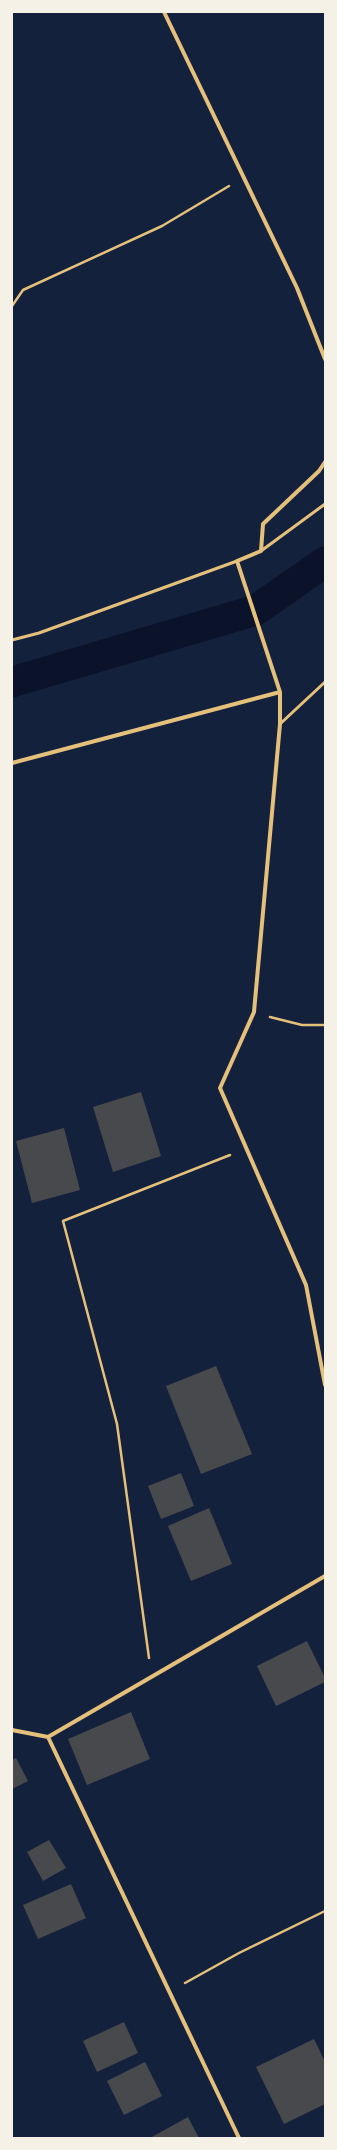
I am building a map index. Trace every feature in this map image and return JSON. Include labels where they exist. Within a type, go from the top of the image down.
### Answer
[{"type":"street","points":[[164,12],[297,288],[325,359]]},
{"type":"street","points":[[325,462],[319,472],[263,524],[261,551],[237,560],[280,692],[280,724],[254,1012],[220,1088],[306,1285],[325,1385]]},
{"type":"street","points":[[12,763],[280,692]]},
{"type":"street","points":[[12,1730],[48,1737],[325,1576]]},
{"type":"street","points":[[48,1737],[239,2138]]},
{"type":"lane","points":[[261,551],[325,504]]},
{"type":"lane","points":[[12,640],[39,633],[237,560]]},
{"type":"lane","points":[[280,724],[325,682]]},
{"type":"path","points":[[12,306],[23,290],[162,226],[244,177]]},
{"type":"path","points":[[254,1012],[302,1025],[325,1025]]},
{"type":"path","points":[[152,1676],[117,1424],[63,1221],[246,1148]]},
{"type":"path","points":[[169,1992],[239,1953],[325,1911]]},
{"type":"building","points":[[141,1092],[161,1156],[113,1172],[93,1107]]},
{"type":"building","points":[[64,1128],[80,1190],[32,1203],[16,1141]]},
{"type":"building","points":[[216,1366],[252,1454],[201,1474],[166,1386]]},
{"type":"building","points":[[181,1473],[194,1506],[161,1519],[148,1486]]},
{"type":"building","points":[[209,1508],[232,1564],[191,1581],[168,1526]]},
{"type":"building","points":[[307,1641],[325,1678],[325,1682],[276,1706],[257,1666]]},
{"type":"building","points":[[131,1712],[150,1759],[87,1785],[68,1739]]},
{"type":"building","points":[[16,1758],[28,1781],[12,1789],[12,1760]]},
{"type":"building","points":[[49,1840],[66,1868],[43,1881],[27,1852]]},
{"type":"building","points":[[71,1884],[86,1918],[38,1939],[23,1905]]},
{"type":"building","points":[[124,2022],[138,2053],[97,2072],[83,2041]]},
{"type":"building","points":[[314,2039],[325,2062],[325,2104],[284,2124],[256,2067]]},
{"type":"building","points":[[145,2062],[162,2096],[124,2115],[107,2081]]},
{"type":"building","points":[[188,2117],[199,2138],[150,2138]]},
{"type":"waterway","points":[[12,682],[256,610],[325,562]]}]
